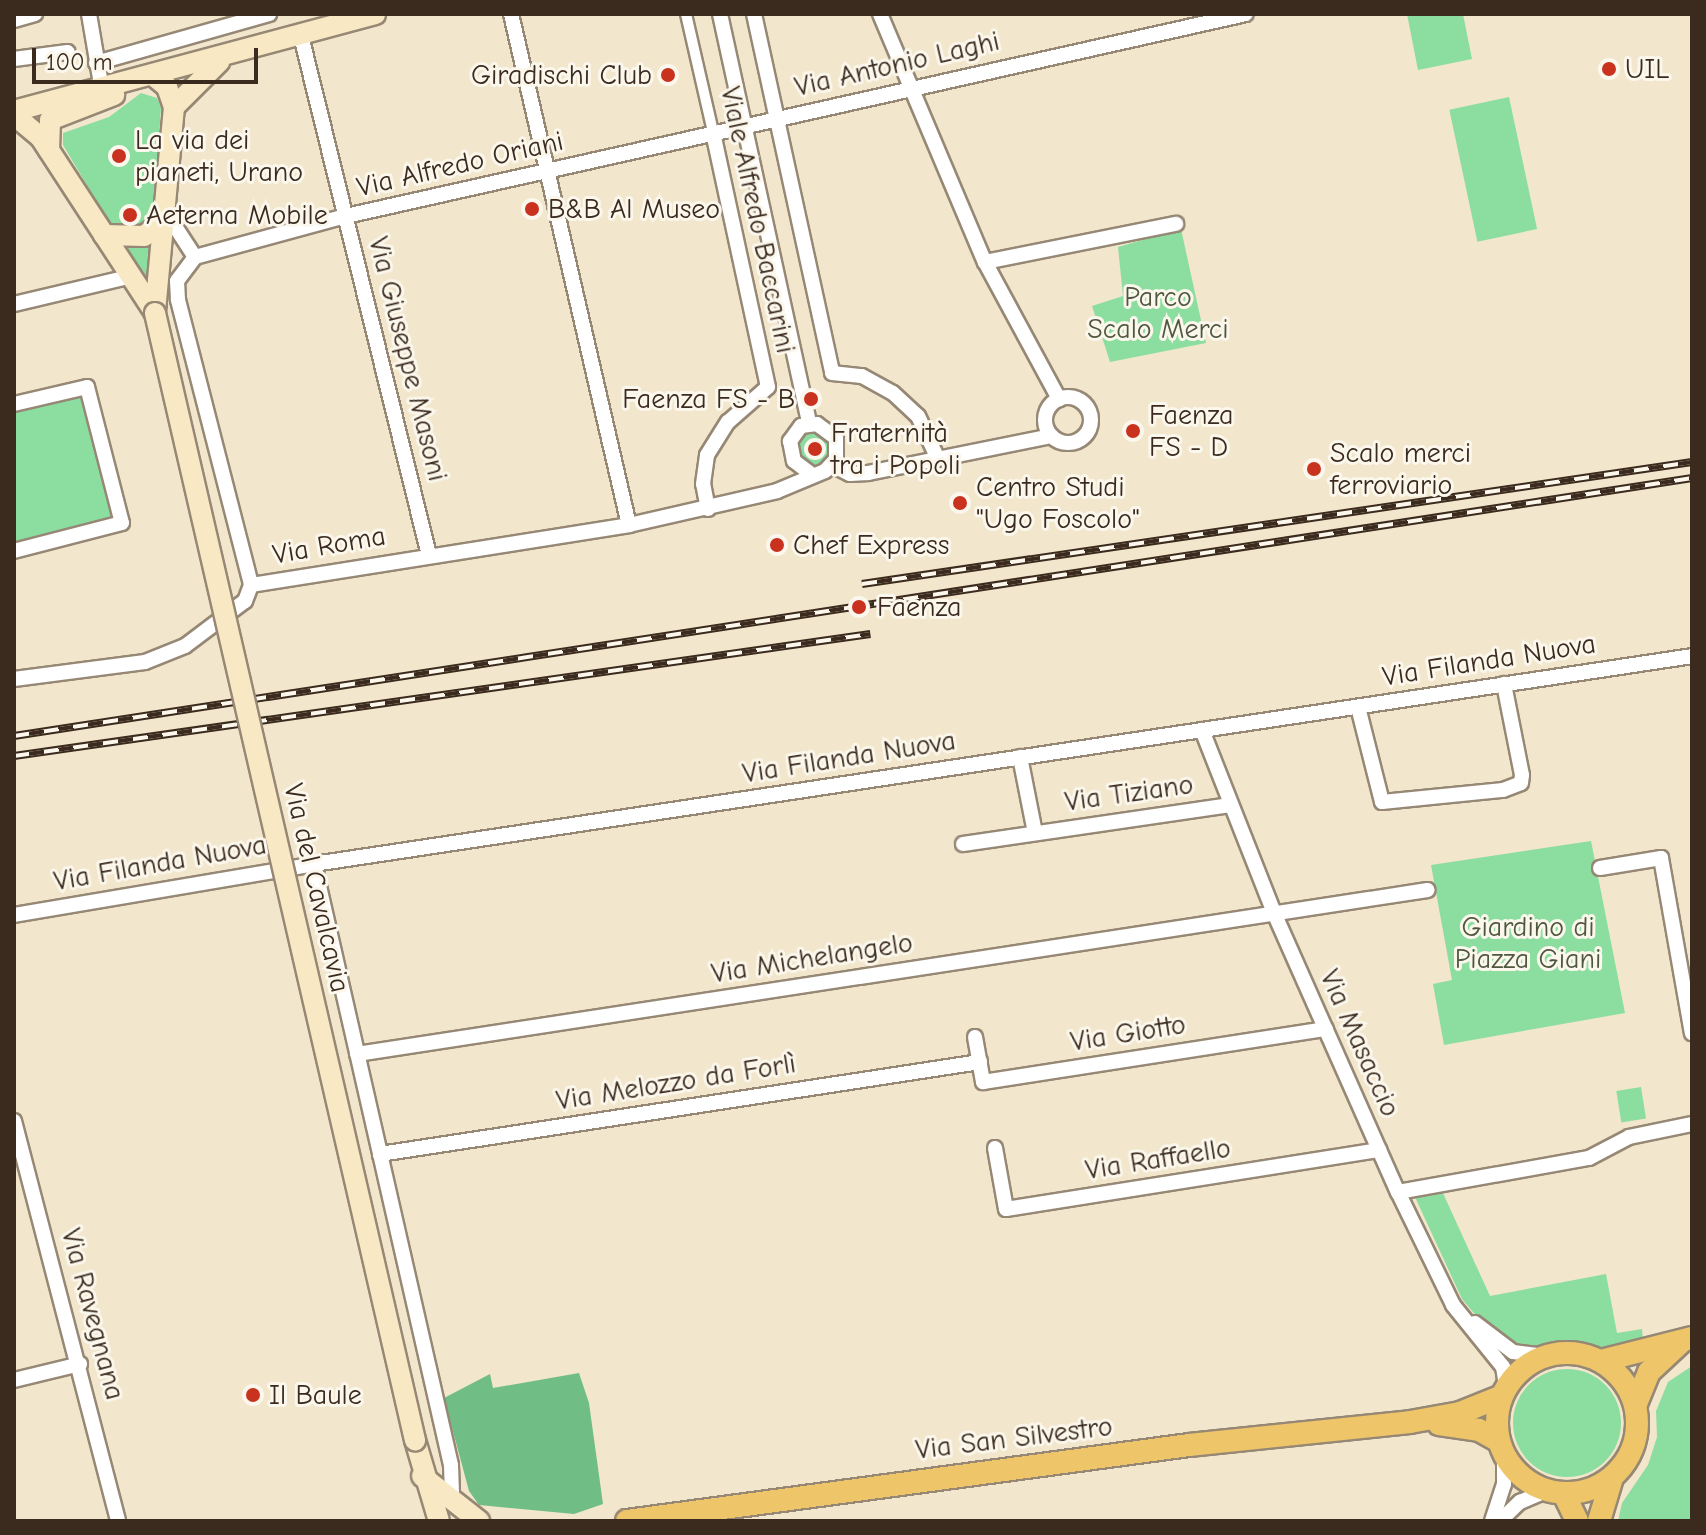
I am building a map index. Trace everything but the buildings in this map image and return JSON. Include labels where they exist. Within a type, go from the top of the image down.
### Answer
[{"type":"main road","points":[[14,113],[223,59],[375,14]]},
{"type":"main road","points":[[49,151],[50,120],[102,104],[144,79],[167,87],[174,107],[223,59]]},
{"type":"main road","name":"Via del Cavalcavia","points":[[174,107],[155,313],[422,1476],[439,1521]]},
{"type":"main road","name":"Via del Cavalcavia","points":[[14,113],[34,129],[155,313]]},
{"type":"main road","points":[[104,235],[144,236],[165,215]]},
{"type":"main road","points":[[1601,1361],[1689,1339]]},
{"type":"main road","points":[[1599,1521],[1612,1478],[1635,1442],[1636,1404],[1656,1363],[1689,1339]]},
{"type":"main road","points":[[1577,1521],[1555,1492],[1515,1471],[1502,1448],[1504,1392],[1545,1356],[1578,1353],[1601,1361],[1619,1375],[1636,1404]]},
{"type":"main road","name":"Via San Silvestro","points":[[627,1521],[1189,1445],[1410,1422],[1460,1413],[1504,1392]]},
{"type":"main road","name":"Via San Silvestro","points":[[1410,1422],[1457,1425],[1502,1448]]},
{"type":"main road","points":[[422,1476],[479,1521]]},
{"type":"main road","points":[[1555,1492],[1583,1492],[1612,1478]]},
{"type":"street","points":[[14,20],[35,14]]},
{"type":"street","points":[[89,14],[102,90]]},
{"type":"street","points":[[96,63],[269,14]]},
{"type":"street","points":[[511,14],[629,525]]},
{"type":"street","name":"Viale Alfredo Baccarini","points":[[686,14],[768,387],[728,422],[707,455],[703,484],[708,509]]},
{"type":"street","name":"Viale Alfredo Baccarini","points":[[720,14],[809,424]]},
{"type":"street","name":"Viale Alfredo Baccarini","points":[[754,14],[832,373],[862,376],[893,393],[918,416],[938,459]]},
{"type":"street","points":[[880,14],[985,262],[1059,399]]},
{"type":"street","name":"Via Antonio Laghi","points":[[746,125],[1246,14]]},
{"type":"street","points":[[245,21],[253,49]]},
{"type":"street","name":"Via Giuseppe Masoni","points":[[301,36],[429,555]]},
{"type":"street","points":[[14,59],[68,52]]},
{"type":"street","name":"Via Alfredo Oriani","points":[[195,257],[346,216],[746,125]]},
{"type":"street","points":[[165,215],[195,257]]},
{"type":"street","points":[[985,262],[1176,224]]},
{"type":"street","name":"Via Roma","points":[[195,257],[177,281],[178,300],[251,585],[629,525],[777,491],[810,473]]},
{"type":"street","points":[[14,304],[132,276]]},
{"type":"street","points":[[14,404],[87,387],[122,523],[14,551]]},
{"type":"street","points":[[1051,436],[1045,416],[1059,399]]},
{"type":"street","points":[[832,465],[850,474],[1051,436],[1072,443],[1085,436],[1091,422],[1081,402],[1059,399]]},
{"type":"street","points":[[809,424],[836,438],[838,452],[832,465],[810,473],[790,453],[793,435],[809,424]]},
{"type":"street","points":[[14,679],[145,662],[185,646],[245,601],[251,585]]},
{"type":"street","name":"Via Filanda Nuova","points":[[14,915],[314,864],[1692,656]]},
{"type":"street","points":[[1358,707],[1382,802],[1503,790],[1521,783],[1522,775],[1504,684]]},
{"type":"street","name":"Via Masaccio","points":[[1202,730],[1275,915],[1398,1192],[1453,1305],[1503,1367],[1504,1392]]},
{"type":"street","name":"Via Tiziano","points":[[1020,757],[1035,833]]},
{"type":"street","name":"Via Tiziano","points":[[963,844],[1230,805]]},
{"type":"street","points":[[1600,868],[1661,858],[1692,1033]]},
{"type":"street","name":"Via del Cavalcavia","points":[[314,864],[451,1465],[452,1502]]},
{"type":"street","points":[[1275,915],[1428,890]]},
{"type":"street","name":"Via Michelangelo","points":[[357,1054],[1275,915]]},
{"type":"street","name":"Via Giotto","points":[[980,1062],[983,1082],[1326,1029]]},
{"type":"street","points":[[975,1037],[980,1062]]},
{"type":"street","name":"Via Melozzo da Forlì","points":[[380,1154],[980,1062]]},
{"type":"street","name":"Via Ravegnana","points":[[14,1121],[80,1364],[118,1521]]},
{"type":"street","points":[[1398,1192],[1589,1158],[1629,1137],[1692,1124]]},
{"type":"street","name":"Via Raffaello","points":[[995,1148],[1006,1209],[1379,1150]]},
{"type":"street","name":"Via Masaccio","points":[[1453,1305],[1513,1352],[1545,1356]]},
{"type":"street","points":[[14,1380],[80,1364]]},
{"type":"street","points":[[1492,1521],[1504,1484],[1502,1448]]},
{"type":"street","points":[[1500,1521],[1520,1502],[1555,1492]]},
{"type":"green space","points":[[1407,14],[1463,14],[1472,59],[1418,70]]},
{"type":"green space","points":[[141,93],[157,98],[161,107],[154,215],[132,230],[110,224],[63,145],[63,133],[109,117]]},
{"type":"green space","points":[[1509,97],[1537,229],[1477,242],[1449,110]]},
{"type":"green space","name":"Parco Scalo Merci","points":[[1181,229],[1206,343],[1110,362],[1092,306],[1123,296],[1118,247]]},
{"type":"green space","points":[[156,239],[152,302],[122,247]]},
{"type":"green space","points":[[83,392],[115,522],[14,548],[14,410]]},
{"type":"green space","points":[[814,431],[826,436],[831,448],[826,460],[814,465],[802,460],[797,448],[802,436]]},
{"type":"green space","name":"Giardino di Piazza Giani","points":[[1591,841],[1625,1013],[1444,1045],[1433,984],[1452,980],[1431,865]]},
{"type":"green space","points":[[1641,1087],[1646,1119],[1621,1123],[1616,1091]]},
{"type":"green space","points":[[1442,1191],[1490,1296],[1606,1274],[1617,1333],[1642,1329],[1643,1342],[1610,1349],[1568,1342],[1528,1349],[1483,1324],[1462,1299],[1414,1195]]},
{"type":"green space","points":[[1692,1366],[1692,1521],[1618,1521],[1622,1503],[1648,1465],[1657,1437],[1656,1411],[1668,1382]]},
{"type":"green space","points":[[1567,1369],[1588,1373],[1605,1385],[1617,1402],[1621,1423],[1617,1444],[1605,1461],[1588,1473],[1567,1477],[1546,1473],[1529,1461],[1517,1444],[1513,1423],[1517,1402],[1529,1385],[1546,1373]]},
{"type":"green space","points":[[579,1373],[589,1403],[603,1504],[574,1514],[479,1505],[469,1491],[444,1398],[490,1374],[493,1388]]},
{"type":"railway","points":[[862,584],[1692,462]]},
{"type":"railway","points":[[14,736],[1692,478]]},
{"type":"railway","points":[[14,756],[870,634]]},
{"type":"place","name":"UIL","points":[[1609,69]]},
{"type":"place","name":"Giradischi Club","points":[[668,75]]},
{"type":"place","name":"La via dei pianeti, Urano","points":[[119,156]]},
{"type":"place","name":"B&B Al Museo","points":[[532,209]]},
{"type":"place","name":"Aeterna Mobile","points":[[130,215]]},
{"type":"place","name":"Faenza FS - B","points":[[811,399]]},
{"type":"place","name":"Faenza FS - D","points":[[1133,431]]},
{"type":"place","name":"Fraternità tra i Popoli","points":[[815,449]]},
{"type":"place","name":"Scalo merci ferroviario","points":[[1314,469]]},
{"type":"place","name":"Centro Studi \"Ugo Foscolo\"","points":[[960,503]]},
{"type":"place","name":"Chef Express","points":[[777,545]]},
{"type":"place","name":"Faenza","points":[[859,607]]},
{"type":"place","name":"Il Baule","points":[[253,1395]]}]
